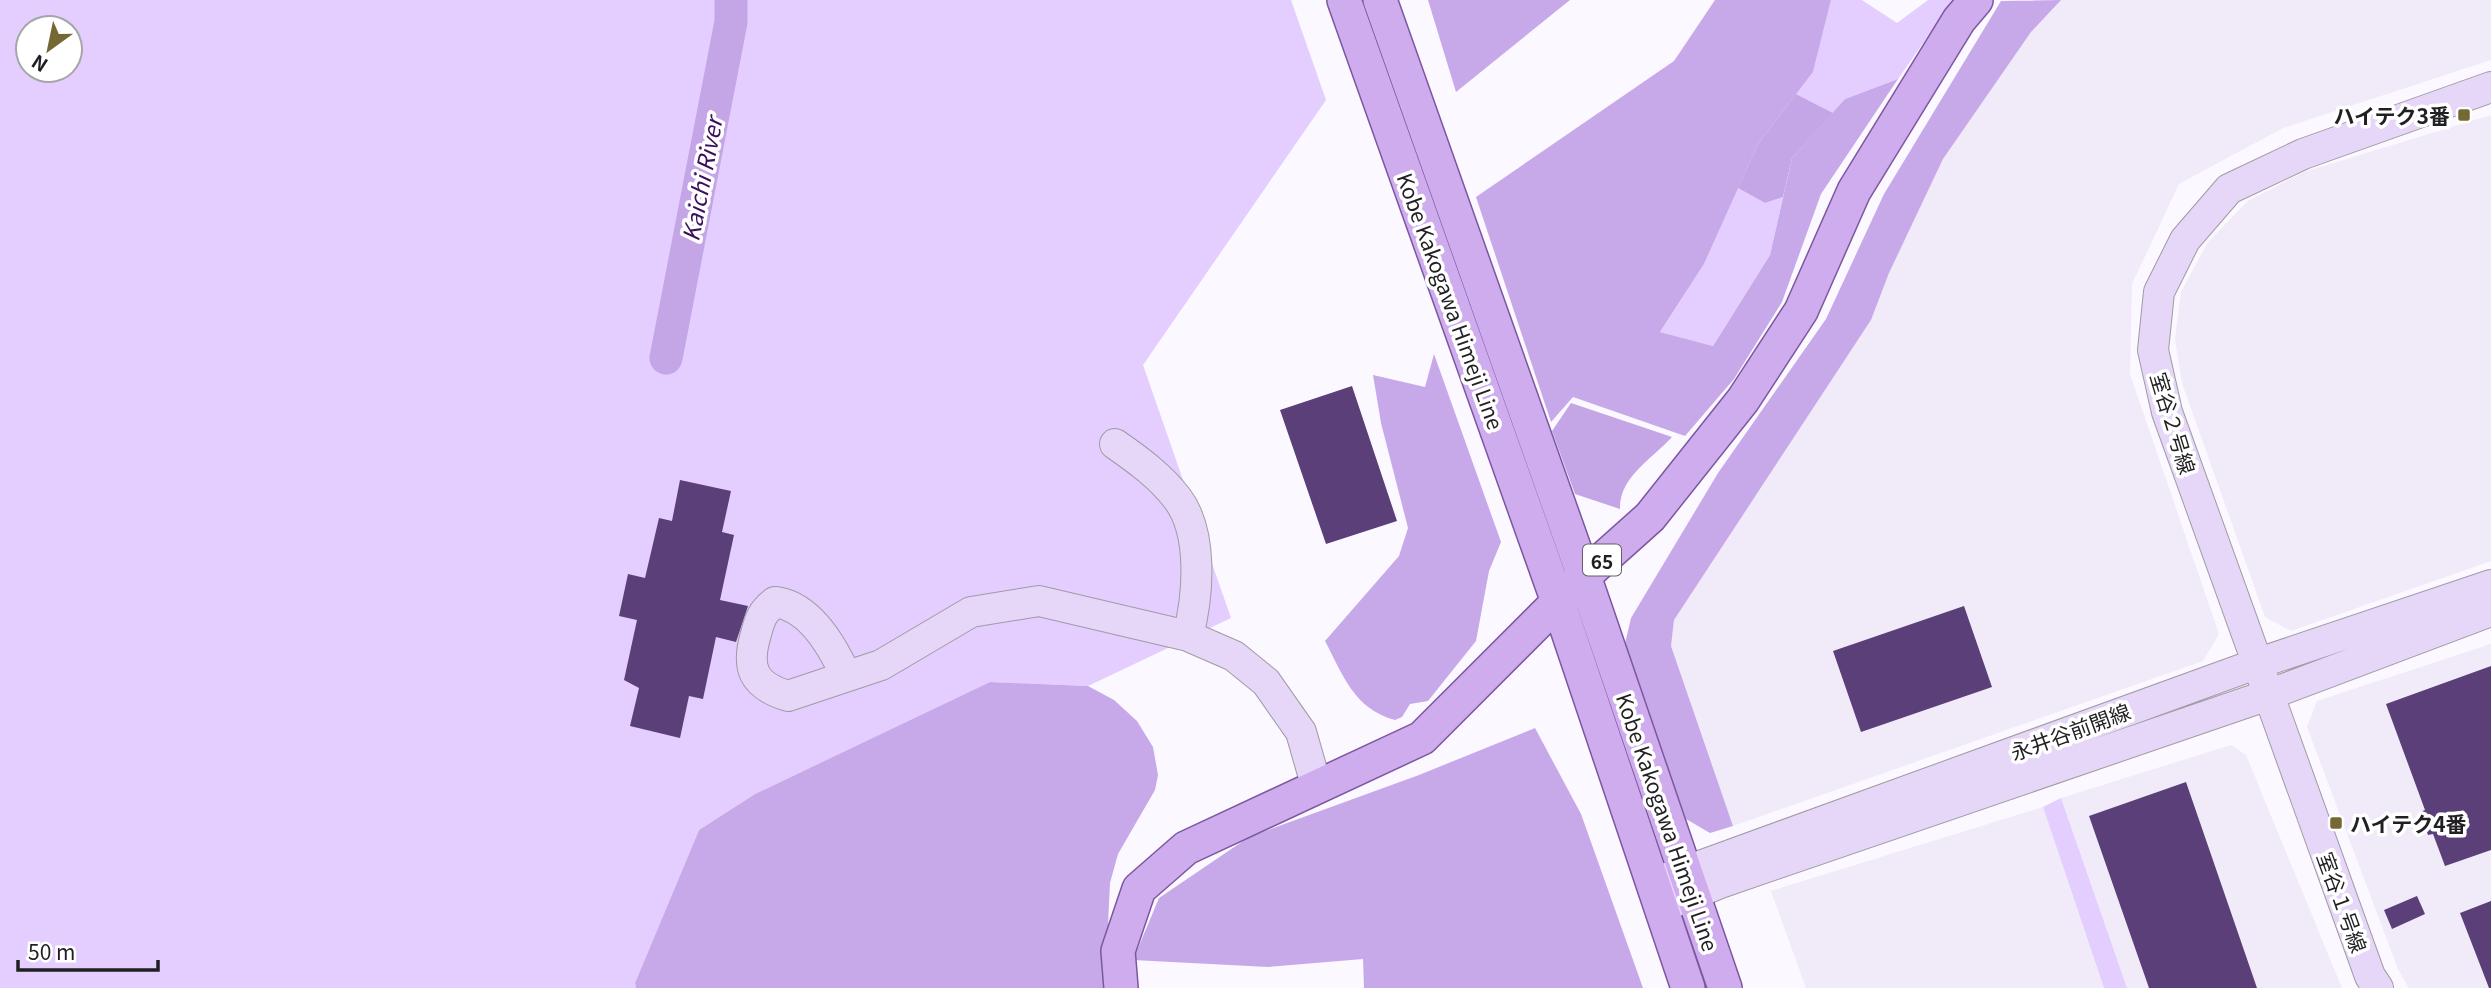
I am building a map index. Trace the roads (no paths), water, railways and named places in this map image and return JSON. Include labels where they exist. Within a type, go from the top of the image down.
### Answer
[{"type":"main road","name":"Kobe Kakogawa Himeji Line","points":[[1345,0],[1558,602],[1688,988]]},
{"type":"main road","name":"Kobe Kakogawa Himeji Line","points":[[1380,0],[1584,576],[1725,988]]},
{"type":"main road","name":"65","points":[[1121,988],[1118,951],[1139,889],[1186,848],[1422,738],[1584,576],[1650,517],[1743,400],[1801,311],[1854,191],[1959,20],[1976,0]]},
{"type":"street","name":"室谷２号線","points":[[2268,695],[2167,412],[2153,350],[2159,292],[2185,240],[2229,189],[2303,154],[2491,87]]},
{"type":"street","points":[[1115,444],[1148,468],[1179,500],[1192,536],[1197,574],[1188,636]]},
{"type":"street","name":"永井谷前開線","points":[[1655,896],[2256,664],[2491,585]]},
{"type":"street","points":[[846,676],[881,665],[971,612],[1039,601],[1188,636],[1234,656],[1266,682],[1301,732],[1317,788]]},
{"type":"street","name":"永井谷前開線","points":[[1688,883],[1723,882],[2268,695],[2491,611]]},
{"type":"street","name":"室谷１号線","points":[[2268,695],[2370,975],[2378,988]]},
{"type":"waterway","name":"Kaichi River","points":[[666,358],[731,22],[731,0]]},
{"type":"place","name":"ハイテク3番","points":[[2464,115]]},
{"type":"place","name":"ハイテク4番","points":[[2336,823]]}]
